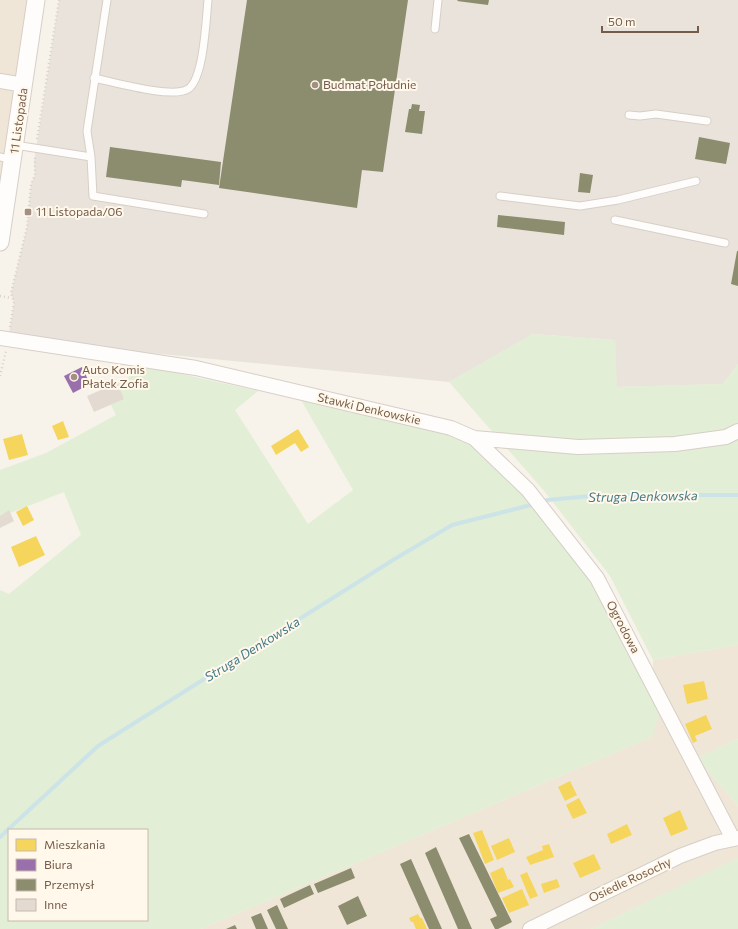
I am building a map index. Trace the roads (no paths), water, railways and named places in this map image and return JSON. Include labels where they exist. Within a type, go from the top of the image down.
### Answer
[{"type":"street","name":"11 Listopada","points":[[0,242],[10,154],[24,85],[36,0]]},
{"type":"street","points":[[0,81],[24,85]]},
{"type":"street","name":"Stawki Denkowskie","points":[[4,339],[119,358],[196,368],[451,428],[474,438],[578,447],[675,444],[726,437],[738,431]]},
{"type":"street","name":"Ogrodowa","points":[[474,438],[528,490],[597,578],[736,839]]},
{"type":"street","name":"Osiedle Rosochy","points":[[530,929],[680,856],[715,843],[736,839]]},
{"type":"lane","points":[[107,0],[87,131],[92,157],[93,196],[204,214]]},
{"type":"lane","points":[[94,78],[169,93],[189,89],[195,81],[199,69],[208,0]]},
{"type":"lane","points":[[434,29],[438,0]]},
{"type":"lane","points":[[629,115],[640,116],[656,114],[707,121]]},
{"type":"lane","points":[[10,154],[36,147],[92,157]]},
{"type":"lane","points":[[500,196],[580,206],[618,200],[696,181]]},
{"type":"lane","points":[[616,220],[726,243]]},
{"type":"waterway","name":"Struga Denkowska","points":[[547,500],[602,495],[738,495]]},
{"type":"waterway","name":"Struga Denkowska","points":[[9,829],[98,746],[393,560],[452,525],[531,505]]},
{"type":"waterway","name":"Struga Denkowska","points":[[0,837],[8,830]]},
{"type":"place","name":"Budmat Południe","points":[[315,85]]},
{"type":"place","name":"11 Listopada/06","points":[[28,212]]},
{"type":"place","name":"Auto Komis Płatek Zofia","points":[[74,377]]}]
